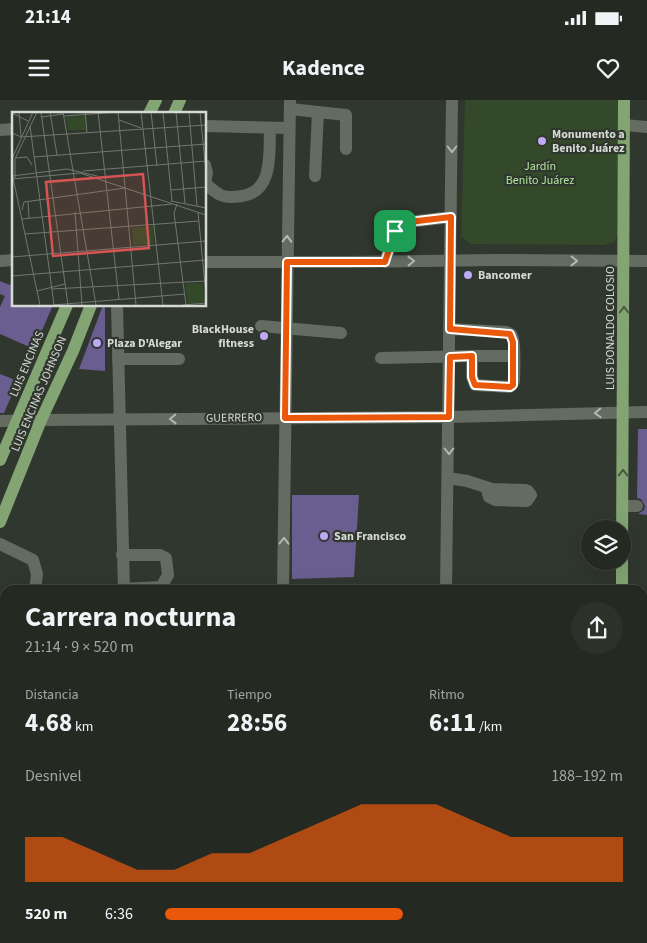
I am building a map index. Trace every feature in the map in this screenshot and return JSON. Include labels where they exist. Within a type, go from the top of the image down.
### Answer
[{"type":"main road","points":[[151,112],[156,100]]},
{"type":"main road","points":[[175,112],[180,100]]},
{"type":"main road","name":"LUIS DONALDO COLOSIO","points":[[623,520],[624,100]]},
{"type":"main road","name":"LUIS ENCINAS","points":[[0,460],[67,306]]},
{"type":"main road","name":"LUIS ENCINAS JOHNSON","points":[[0,522],[41,420],[73,351],[91,306]]},
{"type":"main road","points":[[622,570],[622,585]]},
{"type":"street","points":[[446,585],[452,100]]},
{"type":"street","points":[[283,585],[290,105],[318,112],[346,115],[346,149]]},
{"type":"street","points":[[316,176],[318,112]]},
{"type":"street","points":[[624,125],[647,126]]},
{"type":"street","points":[[206,126],[289,128]]},
{"type":"street","points":[[206,183],[220,196],[225,198],[248,196],[255,192],[262,185],[268,169],[270,128]]},
{"type":"street","points":[[385,262],[395,231],[409,222],[451,217]]},
{"type":"street","points":[[206,262],[647,261]]},
{"type":"street","points":[[116,306],[123,585]]},
{"type":"street","points":[[261,326],[341,333]]},
{"type":"street","points":[[450,329],[510,334],[513,337],[514,356],[514,381],[510,387],[475,385],[472,377],[472,356]]},
{"type":"street","points":[[381,358],[514,356]]},
{"type":"street","points":[[118,359],[179,359]]},
{"type":"street","name":"GUERRERO","points":[[0,421],[449,417],[647,412]]},
{"type":"street","points":[[448,478],[486,487]]},
{"type":"street","points":[[623,506],[637,506]]},
{"type":"street","points":[[0,544],[32,560],[36,574],[35,585]]},
{"type":"street","points":[[122,555],[160,555],[166,558],[168,575],[162,585]]},
{"type":"green space","name":"Jardín Benito Juárez","points":[[465,100],[619,100],[618,233],[614,242],[604,245],[471,244],[461,237]]},
{"type":"building","points":[[12,280],[12,306],[53,306],[34,349],[0,334],[0,307],[5,296],[0,294],[0,281],[10,285]]},
{"type":"building","name":"Plaza D'Alegar","points":[[103,306],[105,306],[105,371],[79,369]]},
{"type":"building","points":[[0,374],[18,381],[4,413],[0,413]]},
{"type":"building","points":[[638,429],[647,429],[647,515],[638,514],[644,510],[645,506],[641,499],[637,498]]},
{"type":"building","name":"San Francisco","points":[[292,495],[359,495],[354,577],[292,579]]},
{"type":"place","name":"Monumento a Benito Juárez","points":[[542,141]]},
{"type":"place","name":"Bancomer","points":[[468,275]]},
{"type":"place","name":"BlackHouse fitness","points":[[264,336]]},
{"type":"place","name":"Plaza D'Alegar","points":[[97,343]]},
{"type":"place","name":"San Francisco","points":[[324,536]]},
{"type":"route","points":[[451,217],[450,329],[506,332],[510,334],[513,337],[513,385],[510,387],[475,385],[472,377],[472,356],[450,357],[449,417],[285,418],[287,262],[385,262],[395,231],[409,222],[451,217]]}]
